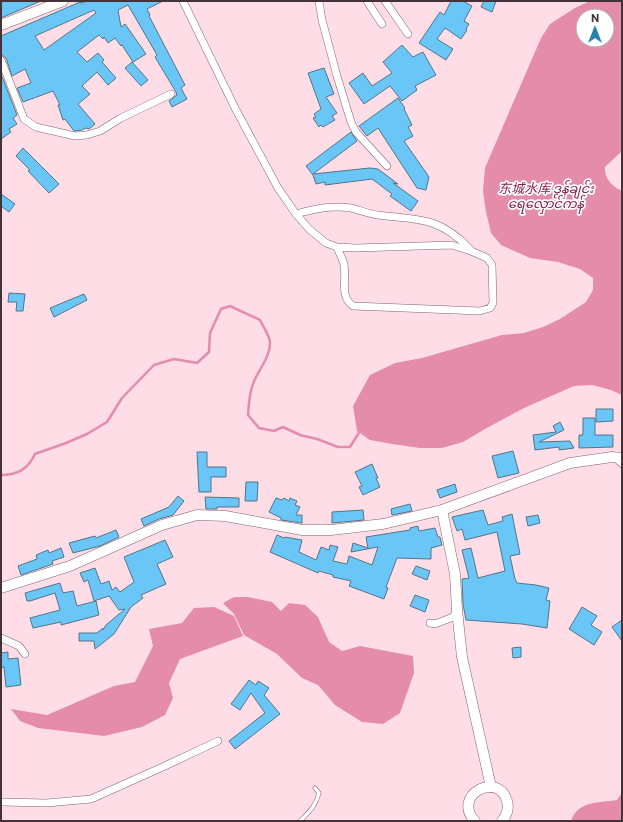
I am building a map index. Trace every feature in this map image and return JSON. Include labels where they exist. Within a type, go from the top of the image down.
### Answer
[{"type":"main road","points":[[1,25],[63,1]]},
{"type":"main road","points":[[1,588],[70,566],[162,525],[197,515],[225,516],[302,530],[332,530],[383,524],[442,510],[570,463],[617,458]]},
{"type":"main road","points":[[442,510],[455,574],[462,657],[491,787]]},
{"type":"main road","points":[[471,820],[468,805],[473,793],[478,789],[491,787],[497,789],[506,798],[508,811],[503,821]]},
{"type":"street","points":[[183,1],[234,108],[278,188],[296,214],[309,229],[326,243],[337,247],[356,248],[452,244],[471,250],[487,258],[492,265],[493,303],[490,308],[480,311],[353,306],[348,302],[345,295],[344,264],[337,247]]},
{"type":"street","points":[[319,1],[324,27],[351,122],[356,132],[386,166]]},
{"type":"street","points":[[368,1],[382,24]]},
{"type":"street","points":[[385,1],[408,34]]},
{"type":"street","points":[[1,60],[24,119],[36,128],[75,136],[87,135],[100,131],[121,118],[171,94]]},
{"type":"street","points":[[296,214],[321,207],[334,207],[352,208],[378,216],[412,218],[438,224],[452,232],[471,250]]},
{"type":"street","points":[[430,623],[436,624],[453,617],[457,610]]},
{"type":"street","points":[[1,638],[19,646],[25,654]]},
{"type":"street","points":[[1,802],[47,803],[91,800],[218,741]]},
{"type":"lane","points":[[617,458],[622,466]]},
{"type":"lane","points":[[300,821],[313,808],[318,799],[319,793],[315,788]]},
{"type":"water","name":"东城水库 ဒွန်ချင်း ရေလှောင်ကန်","points":[[590,1],[622,1],[622,151],[605,167],[605,171],[609,182],[622,191],[622,395],[611,390],[592,385],[574,386],[524,408],[463,442],[442,448],[420,448],[370,440],[357,431],[353,406],[370,375],[395,363],[422,358],[502,335],[524,333],[543,327],[560,319],[586,302],[593,290],[593,278],[580,269],[558,262],[530,258],[501,245],[491,233],[486,212],[483,191],[485,168],[541,38],[550,24],[575,8]]},
{"type":"water","points":[[234,597],[248,597],[272,602],[281,611],[289,603],[305,605],[318,617],[329,642],[342,651],[360,646],[413,656],[414,673],[400,713],[383,724],[362,722],[335,705],[318,685],[302,678],[277,654],[244,635],[234,614],[223,603]]},
{"type":"water","points":[[214,607],[234,616],[243,636],[180,659],[169,683],[173,698],[165,715],[142,727],[104,736],[38,728],[20,721],[11,709],[47,715],[114,686],[135,682],[153,646],[149,629],[182,623],[194,608]]},
{"type":"water","points":[[622,793],[622,821],[571,821],[574,814],[584,806],[597,802],[617,800]]},
{"type":"building","points":[[1,1],[41,1],[1,18]]},
{"type":"building","points":[[88,1],[163,1],[147,9],[150,15],[149,16],[185,85],[181,88],[187,99],[172,107],[169,101],[177,95],[176,92],[155,57],[157,55],[128,5],[118,10],[121,27],[125,24],[146,54],[133,62],[122,45],[121,46],[115,38],[108,43],[104,37],[103,39],[99,35],[77,52],[87,62],[98,53],[104,60],[102,62],[116,78],[108,85],[97,72],[82,86],[90,94],[78,104],[95,124],[89,129],[86,128],[74,131],[65,119],[63,120],[58,105],[60,105],[53,91],[23,102],[17,88],[31,83],[25,69],[12,76],[6,58],[1,54],[1,36]],"holes":[[[94,10],[96,13],[44,50],[35,36]]]},
{"type":"building","points":[[451,1],[463,1],[472,6],[464,21],[469,24],[466,29],[467,30],[461,39],[445,28],[437,39],[453,49],[446,60],[419,43],[440,12],[444,15]]},
{"type":"building","points":[[484,1],[496,1],[492,12],[481,7]]},
{"type":"building","points":[[402,45],[413,57],[423,52],[436,75],[415,86],[417,90],[402,101],[390,86],[364,104],[349,83],[363,73],[372,86],[392,73],[383,62]]},
{"type":"building","points":[[132,62],[148,80],[141,86],[125,68]]},
{"type":"building","points":[[324,68],[334,94],[326,97],[337,113],[332,116],[335,120],[323,127],[321,125],[319,127],[313,118],[316,117],[314,114],[321,109],[308,73]]},
{"type":"building","points":[[1,74],[17,115],[13,118],[17,124],[9,129],[11,132],[1,139]]},
{"type":"building","points":[[398,98],[405,108],[404,109],[412,125],[408,127],[413,136],[404,141],[429,177],[426,190],[417,188],[378,128],[367,136],[359,126]]},
{"type":"building","points":[[351,132],[357,141],[313,174],[370,168],[378,169],[398,184],[393,183],[418,201],[411,211],[390,196],[392,194],[372,179],[325,185],[325,182],[316,184],[313,175],[306,166]]},
{"type":"building","points":[[23,148],[59,184],[49,193],[16,156]]},
{"type":"building","points":[[1,194],[15,204],[9,212],[1,206]]},
{"type":"building","points":[[9,293],[25,294],[23,311],[16,311],[17,302],[8,302]]},
{"type":"building","points":[[84,294],[87,300],[54,317],[50,308]]},
{"type":"building","points":[[596,409],[613,409],[613,421],[596,422]]},
{"type":"building","points":[[583,418],[595,418],[595,435],[613,435],[613,447],[579,448],[579,435],[583,435]]},
{"type":"building","points":[[560,422],[564,430],[539,442],[570,441],[574,448],[559,450],[559,447],[535,450],[533,435],[556,432],[553,426]]},
{"type":"building","points":[[513,451],[519,473],[498,478],[492,456]]},
{"type":"building","points":[[197,452],[207,452],[207,467],[226,467],[226,477],[211,477],[211,492],[199,492]]},
{"type":"building","points":[[372,464],[380,487],[363,495],[359,487],[362,486],[355,472]]},
{"type":"building","points":[[246,482],[258,482],[257,501],[245,501]]},
{"type":"building","points":[[455,484],[457,492],[440,498],[437,490]]},
{"type":"building","points":[[178,496],[184,501],[173,515],[159,519],[144,526],[141,519],[169,507]]},
{"type":"building","points":[[205,497],[239,498],[239,507],[217,507],[217,509],[206,509]]},
{"type":"building","points":[[276,498],[282,500],[284,498],[289,501],[290,498],[297,501],[295,505],[300,507],[296,515],[302,515],[302,523],[281,520],[281,518],[269,512]]},
{"type":"building","points":[[410,504],[412,511],[392,515],[391,509]]},
{"type":"building","points":[[363,510],[364,520],[332,523],[332,512]]},
{"type":"building","points":[[483,510],[488,525],[503,521],[502,517],[512,514],[520,554],[510,556],[515,579],[517,583],[549,588],[546,600],[550,601],[547,628],[522,624],[466,620],[463,604],[462,579],[469,578],[462,550],[471,548],[478,578],[505,571],[497,532],[465,540],[462,529],[457,531],[452,517]]},
{"type":"building","points":[[538,515],[540,523],[528,526],[526,517]]},
{"type":"building","points":[[418,526],[419,531],[435,528],[442,545],[431,548],[431,559],[397,558],[386,587],[388,588],[384,599],[349,586],[351,581],[333,577],[333,575],[319,571],[318,573],[270,552],[277,535],[284,538],[302,540],[299,552],[316,560],[321,547],[329,550],[330,545],[338,547],[333,561],[347,564],[349,556],[372,565],[378,547],[351,552],[353,543],[368,548],[366,537],[410,530],[410,528]]},
{"type":"building","points":[[116,530],[119,537],[100,546],[73,553],[69,543],[95,536],[96,538]]},
{"type":"building","points":[[165,540],[173,557],[157,564],[166,584],[141,595],[143,598],[131,607],[114,634],[95,649],[94,641],[79,641],[79,633],[97,633],[103,628],[103,630],[106,625],[125,609],[119,610],[109,596],[94,601],[88,580],[84,582],[80,573],[95,568],[101,584],[109,581],[112,590],[116,587],[120,592],[134,582],[124,557]]},
{"type":"building","points":[[61,548],[64,557],[52,561],[53,564],[21,575],[18,566],[37,559],[36,555],[48,550],[49,553]]},
{"type":"building","points":[[416,566],[430,571],[427,580],[412,574]]},
{"type":"building","points":[[60,583],[63,593],[73,591],[77,606],[96,601],[99,615],[61,625],[61,622],[33,628],[30,618],[60,610],[55,593],[27,601],[25,593]]},
{"type":"building","points":[[415,595],[429,600],[425,612],[410,606]]},
{"type":"building","points":[[582,607],[597,616],[591,625],[602,632],[594,645],[569,629]]},
{"type":"building","points":[[622,620],[622,641],[612,627]]},
{"type":"building","points":[[521,647],[521,657],[513,658],[512,648]]},
{"type":"building","points":[[8,652],[8,659],[18,658],[21,685],[6,687],[4,667],[1,668],[1,653]]},
{"type":"building","points":[[249,680],[256,685],[258,681],[269,688],[264,695],[280,714],[235,749],[229,741],[265,713],[251,693],[240,710],[231,704]]},
{"type":"waterway","points":[[1,475],[12,474],[22,470],[29,464],[35,454],[87,434],[107,422],[122,398],[154,365],[174,359],[197,363],[209,352],[210,333],[221,309],[230,306],[260,320],[270,340],[268,354],[255,379],[249,399],[248,415],[259,428],[274,431],[283,427],[300,435],[317,439],[338,447],[350,447],[360,431]]}]
